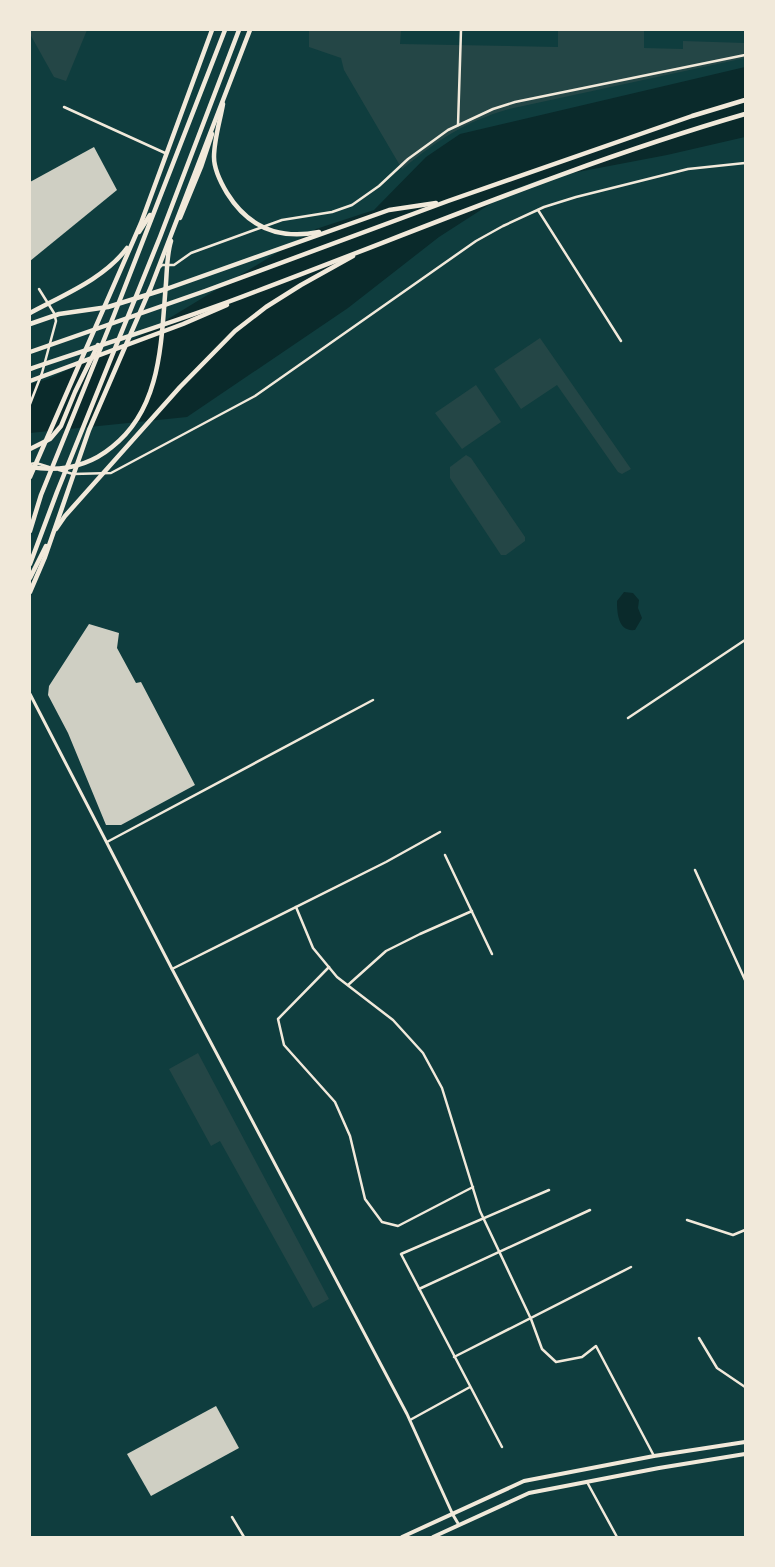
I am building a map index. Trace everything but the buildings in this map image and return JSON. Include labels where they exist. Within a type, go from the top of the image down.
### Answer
[{"type":"highway","points":[[30,477],[141,223],[212,30]]},
{"type":"highway","points":[[30,531],[41,495],[114,315],[225,30]]},
{"type":"highway","points":[[30,564],[60,483],[160,237],[239,30]]},
{"type":"highway","points":[[30,465],[44,469],[63,469],[95,460],[129,431],[148,401],[154,382],[160,344],[170,244],[202,167],[225,94],[249,30]]},
{"type":"highway","points":[[30,592],[45,556],[89,430],[151,287],[249,30]]},
{"type":"highway","points":[[225,94],[214,158],[221,183],[242,213],[255,224],[288,235],[332,230]]},
{"type":"highway","points":[[30,352],[205,291],[448,201],[684,119],[745,100]]},
{"type":"highway","points":[[30,381],[183,324],[256,292],[370,247],[609,158],[745,114]]},
{"type":"highway","points":[[30,324],[59,314],[108,306],[169,288],[389,210],[448,201]]},
{"type":"highway","points":[[30,314],[91,280],[110,266],[142,229],[157,203]]},
{"type":"highway","points":[[30,578],[52,535],[65,516],[211,354],[235,331],[266,307],[301,285],[370,247]]},
{"type":"highway","points":[[30,370],[256,292]]},
{"type":"highway","points":[[30,449],[50,439],[61,426],[74,392],[114,315]]},
{"type":"main road","points":[[402,1537],[524,1481],[654,1456],[745,1442]]},
{"type":"main road","points":[[433,1537],[530,1493],[659,1468],[745,1454]]},
{"type":"street","points":[[458,125],[461,30]]},
{"type":"street","points":[[156,272],[162,265],[174,265],[191,253],[250,230],[282,220],[332,212],[352,205],[379,186],[408,159],[448,130],[493,108],[745,55]]},
{"type":"street","points":[[64,107],[166,153]]},
{"type":"street","points":[[30,465],[36,463],[73,474],[112,473],[255,396],[476,241],[503,226],[538,210],[576,197],[688,169],[745,163]]},
{"type":"street","points":[[538,210],[621,341]]},
{"type":"street","points":[[30,404],[42,373],[56,321],[56,317],[39,289]]},
{"type":"street","points":[[628,718],[745,640]]},
{"type":"street","points":[[30,694],[172,970],[410,1420],[459,1526]]},
{"type":"street","points":[[107,842],[373,700]]},
{"type":"street","points":[[172,970],[386,862],[440,832]]},
{"type":"street","points":[[445,855],[492,954]]},
{"type":"street","points":[[695,870],[745,980]]},
{"type":"street","points":[[296,907],[313,948],[337,977],[394,1020],[423,1053],[442,1088],[484,1218],[531,1319],[542,1349],[556,1362],[582,1357],[596,1346],[654,1456]]},
{"type":"street","points":[[348,985],[386,951],[472,912]]},
{"type":"street","points":[[329,967],[278,1019],[284,1045],[335,1102],[350,1136],[365,1199],[382,1222],[398,1226],[473,1187]]},
{"type":"street","points":[[502,1447],[401,1254],[549,1190]]},
{"type":"street","points":[[419,1289],[590,1210]]},
{"type":"street","points":[[687,1220],[733,1235],[745,1230]]},
{"type":"street","points":[[454,1357],[631,1267]]},
{"type":"street","points":[[699,1338],[716,1368],[745,1387]]},
{"type":"street","points":[[410,1420],[470,1387]]},
{"type":"street","points":[[587,1482],[617,1537]]},
{"type":"street","points":[[232,1517],[244,1537]]},
{"type":"shaded area","points":[[30,30],[87,30],[66,81],[54,77],[30,34]]},
{"type":"shaded area","points":[[309,30],[401,30],[400,44],[558,47],[558,30],[644,30],[644,48],[683,49],[683,41],[745,43],[745,58],[493,114],[452,133],[402,169],[344,70],[341,58],[309,47]]},
{"type":"shaded area","points":[[745,67],[745,137],[667,155],[541,179],[512,190],[439,237],[348,308],[187,417],[30,433],[30,384],[48,379],[140,336],[316,229],[374,210],[426,157],[460,134]]},
{"type":"shaded area","points":[[540,338],[631,469],[622,474],[618,472],[557,385],[521,409],[494,369]]},
{"type":"shaded area","points":[[476,385],[501,422],[462,449],[435,413]]},
{"type":"shaded area","points":[[466,455],[471,458],[525,537],[525,541],[506,555],[501,555],[450,478],[450,467]]},
{"type":"shaded area","points":[[624,592],[633,593],[639,600],[638,608],[642,618],[635,630],[625,628],[618,616],[617,601]]},
{"type":"shaded area","points":[[198,1053],[329,1299],[313,1308],[220,1141],[211,1146],[169,1069]]}]
